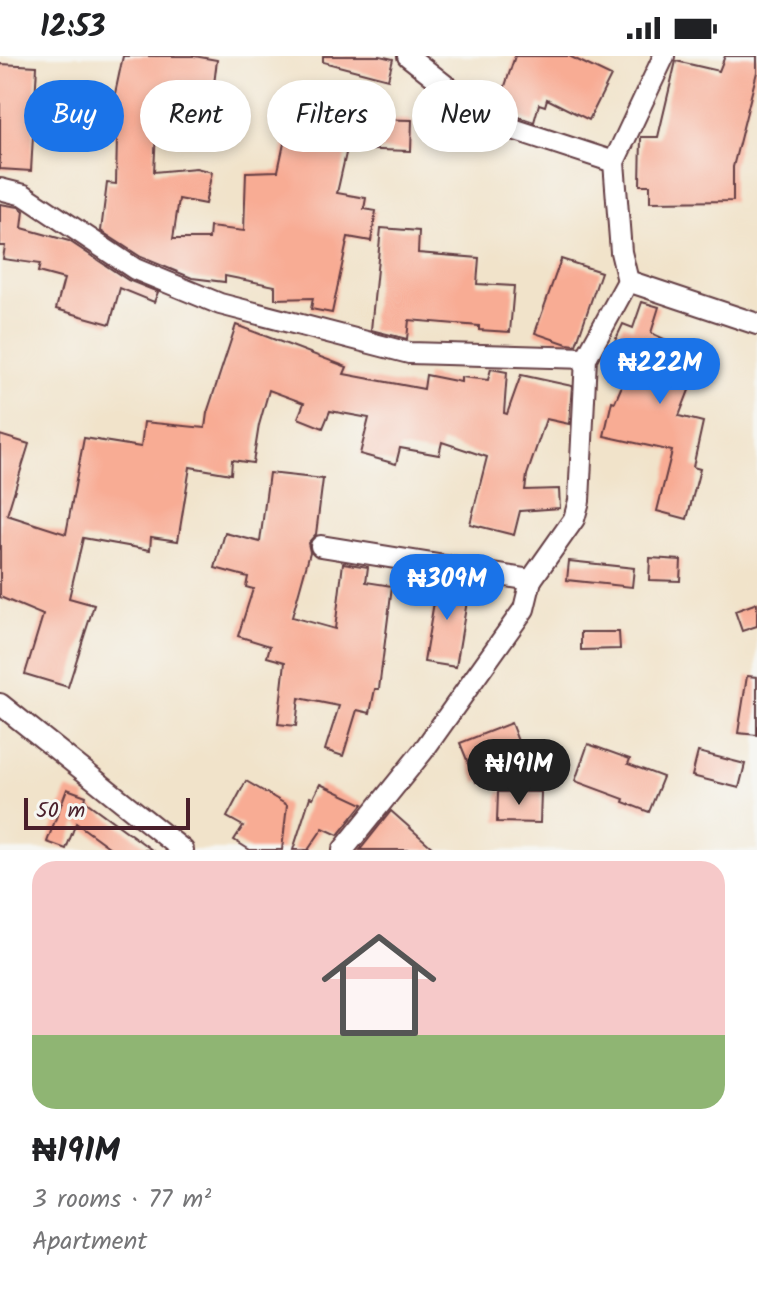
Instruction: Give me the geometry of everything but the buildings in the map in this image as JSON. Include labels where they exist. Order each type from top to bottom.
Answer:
[{"type":"street","points":[[408,56],[451,90],[473,116],[614,162]]},
{"type":"street","points":[[343,850],[423,751],[524,609],[531,580],[574,519],[579,501],[586,358],[628,281],[621,252],[614,162],[664,56]]},
{"type":"street","points":[[0,189],[24,195],[135,269],[220,304],[409,353],[586,358]]},
{"type":"street","points":[[628,281],[757,324]]},
{"type":"street","points":[[321,546],[531,580]]},
{"type":"street","points":[[0,704],[183,850]]}]
